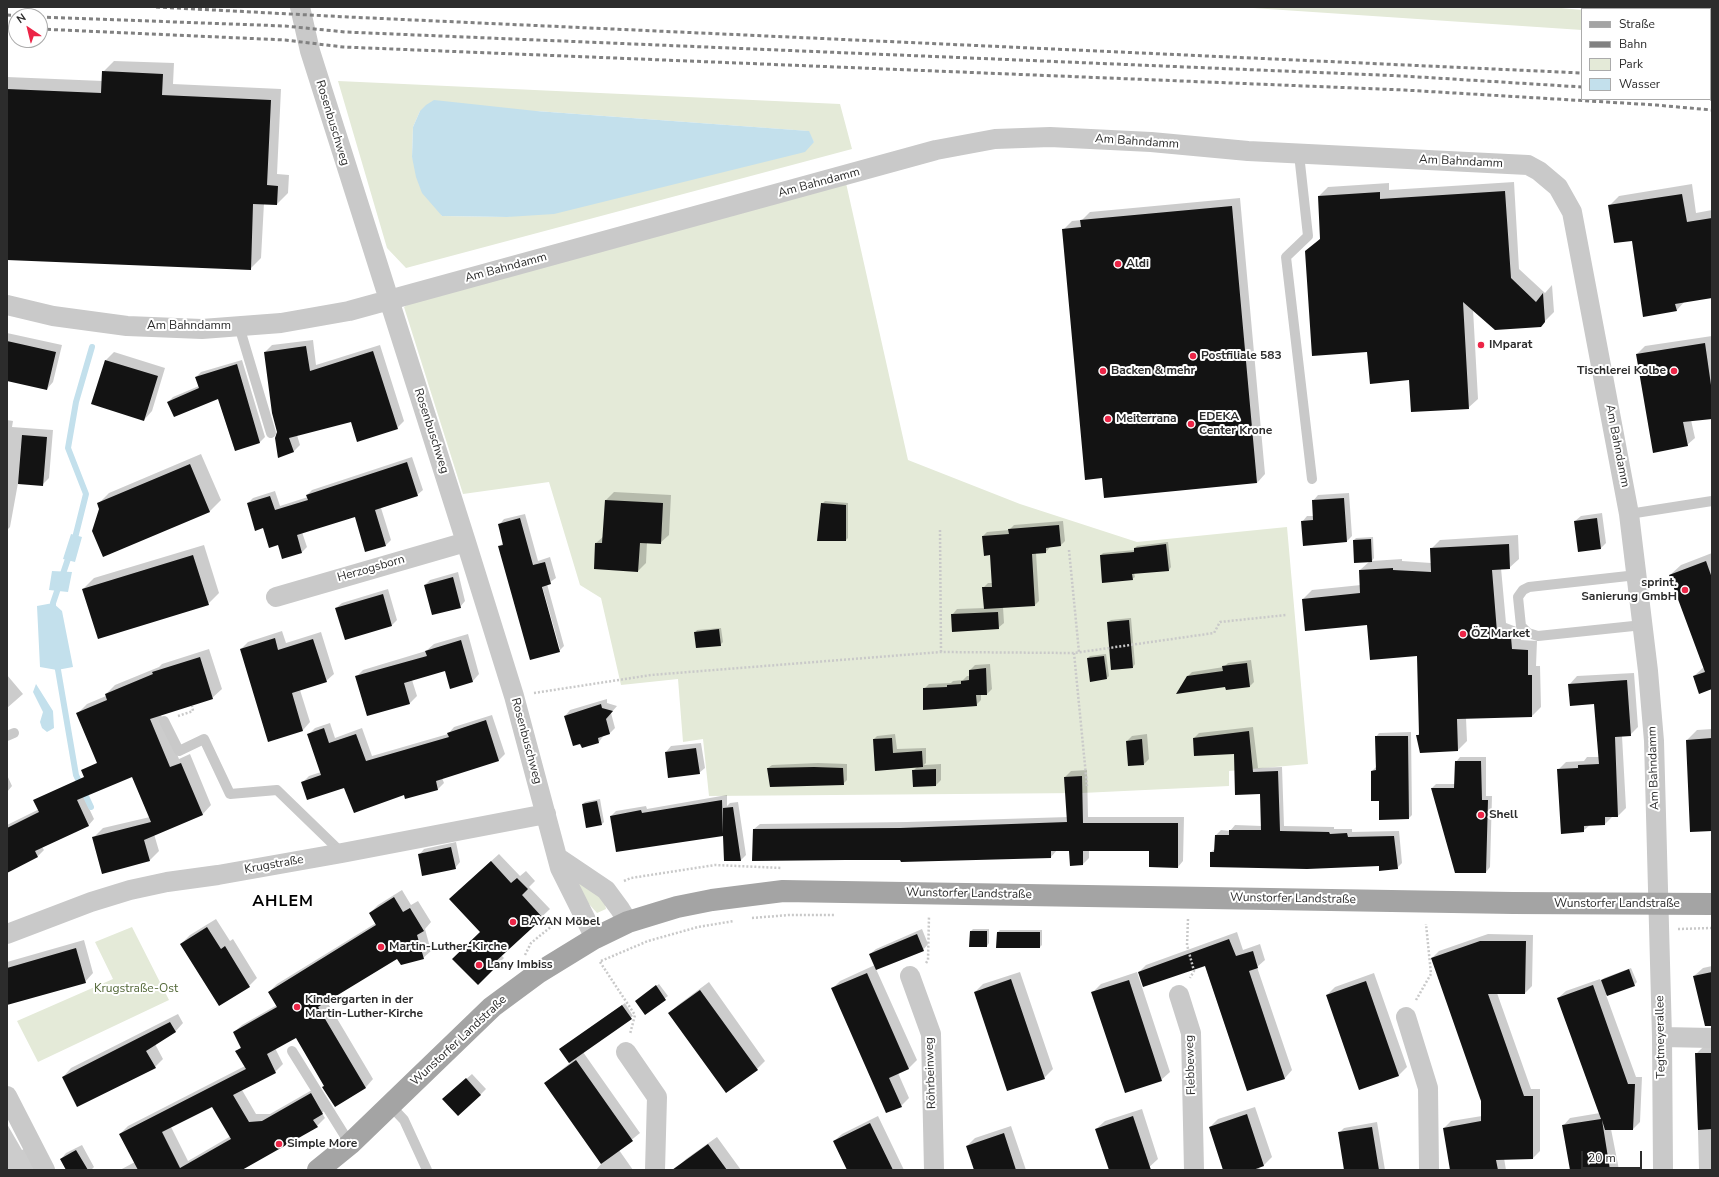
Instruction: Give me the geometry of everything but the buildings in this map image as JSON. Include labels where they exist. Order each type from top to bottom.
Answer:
[{"type":"main road","name":"Wunstorfer Landstraße","points":[[318,1170],[350,1144],[492,1007],[538,973],[595,938],[628,922],[677,907],[712,900],[783,892],[1712,904]]},
{"type":"street","name":"Rosenbuschweg","points":[[300,7],[310,51],[514,696],[560,868],[595,938]]},
{"type":"street","points":[[1666,7],[1676,8]]},
{"type":"street","name":"Am Bahndamm","points":[[7,305],[53,316],[127,326],[202,329],[281,323],[349,311],[936,150],[995,139],[1050,137],[1151,142],[1298,154],[1528,165],[1539,170],[1558,187],[1572,212],[1629,514],[1643,625],[1654,741],[1658,904]]},
{"type":"street","name":"Herzogsborn","points":[[276,598],[466,542]]},
{"type":"street","name":"Krugstraße","points":[[7,934],[91,902],[130,890],[167,882],[342,854],[546,814]]},
{"type":"street","points":[[558,857],[606,890],[620,908],[628,922]]},
{"type":"street","name":"Tegtmeyerallee","points":[[1658,904],[1662,1037],[1663,1170]]},
{"type":"street","name":"Röhrbeinweg","points":[[910,976],[931,1034],[934,1170]]},
{"type":"street","name":"Flebbeweg","points":[[1179,995],[1191,1033],[1194,1170]]},
{"type":"street","points":[[1406,1017],[1428,1088],[1429,1170]]},
{"type":"street","points":[[1662,1037],[1712,1038]]},
{"type":"street","points":[[626,1052],[657,1097],[655,1170]]},
{"type":"street","points":[[7,1096],[46,1170]]},
{"type":"lane","points":[[1298,154],[1308,236],[1286,257],[1312,479]]},
{"type":"lane","points":[[239,326],[271,434]]},
{"type":"lane","points":[[1629,514],[1712,501]]},
{"type":"lane","points":[[1637,575],[1529,587],[1523,590],[1518,597],[1522,626],[1528,633],[1538,636],[1643,625]]},
{"type":"lane","points":[[164,721],[179,751],[204,739],[230,794],[277,790],[342,854]]},
{"type":"lane","points":[[292,1051],[350,1144]]},
{"type":"lane","points":[[390,1105],[404,1120],[427,1170]]},
{"type":"path","points":[[940,530],[941,652]]},
{"type":"path","points":[[1069,550],[1079,652]]},
{"type":"path","points":[[514,696],[651,675],[941,652],[1074,653],[1214,633],[1220,622],[1286,615]]},
{"type":"path","points":[[1074,653],[1087,786]]},
{"type":"path","points":[[184,714],[193,711],[192,706]]},
{"type":"path","points":[[750,918],[790,915],[837,915]]},
{"type":"path","points":[[910,976],[928,960],[928,916],[936,916]]},
{"type":"path","points":[[1179,995],[1194,970],[1187,945],[1188,918],[1180,918]]},
{"type":"path","points":[[593,966],[648,940],[698,927],[735,920]]},
{"type":"path","points":[[1418,924],[1434,924]]},
{"type":"path","points":[[1406,1017],[1431,974],[1426,924]]},
{"type":"path","points":[[1659,929],[1712,928]]},
{"type":"path","points":[[600,962],[635,1014],[626,1052]]},
{"type":"green space","points":[[1238,7],[1551,7],[1581,10],[1581,30]]},
{"type":"green space","points":[[338,81],[840,104],[852,149],[406,268],[387,248]],"holes":[[[420,111],[536,111],[808,131],[814,142],[507,217],[442,216],[412,157],[413,127]]]},
{"type":"green space","points":[[846,183],[908,460],[1020,504],[1137,542],[1287,527],[1308,764],[1229,771],[1229,786],[1082,793],[709,796],[703,739],[683,742],[678,679],[621,685],[601,598],[580,585],[549,482],[463,494],[404,307],[418,298]]},
{"type":"green space","points":[[570,872],[604,900],[606,909],[597,913],[588,903]]},
{"type":"green space","name":"Krugstraße-Ost","points":[[132,927],[169,1000],[38,1062],[17,1021],[113,979],[95,942]]},
{"type":"water","points":[[434,100],[536,111],[809,131],[814,142],[805,152],[554,214],[507,217],[442,216],[422,193],[416,177],[412,157],[413,127],[420,111]]},
{"type":"water","points":[[71,534],[82,537],[75,562],[63,559]]},
{"type":"water","points":[[52,571],[72,572],[68,592],[49,590]]},
{"type":"water","points":[[53,603],[62,611],[73,667],[57,670],[40,667],[37,606]]},
{"type":"water","points":[[36,684],[53,711],[54,728],[47,732],[42,728],[40,722],[43,712],[33,692]]},
{"type":"waterway","points":[[74,542],[86,494],[68,448],[76,402],[92,347]]},
{"type":"waterway","points":[[53,611],[53,603],[70,553]]},
{"type":"waterway","points":[[57,664],[76,775],[91,807]]},
{"type":"railway","points":[[156,7],[1581,73]]},
{"type":"railway","points":[[48,17],[285,26],[345,32],[1403,76],[1581,87]]},
{"type":"railway","points":[[48,29],[285,40],[343,47],[1404,90],[1656,105],[1712,110]]},
{"type":"place","name":"Aldi","points":[[1118,264]]},
{"type":"place","name":"IMparat","points":[[1481,345]]},
{"type":"place","name":"Postfiliale 583","points":[[1193,356]]},
{"type":"place","name":"Backen & mehr","points":[[1103,371]]},
{"type":"place","name":"Tischlerei Kolbe","points":[[1674,371]]},
{"type":"place","name":"Meiterrana","points":[[1108,419]]},
{"type":"place","name":"EDEKA Center Krone","points":[[1191,424]]},
{"type":"place","name":"sprint. Sanierung GmbH","points":[[1685,590]]},
{"type":"place","name":"ÖZ Market","points":[[1463,634]]},
{"type":"place","name":"Shell","points":[[1481,815]]},
{"type":"place","name":"BAYAN Möbel","points":[[513,922]]},
{"type":"place","name":"Martin-Luther-Kirche","points":[[381,947]]},
{"type":"place","name":"Lany Imbiss","points":[[479,965]]},
{"type":"place","name":"Kindergarten in der Martin-Luther-Kirche","points":[[297,1007]]},
{"type":"place","name":"Simple More","points":[[279,1144]]},
{"type":"district","name":"AHLEM","points":[[283,902]]}]
